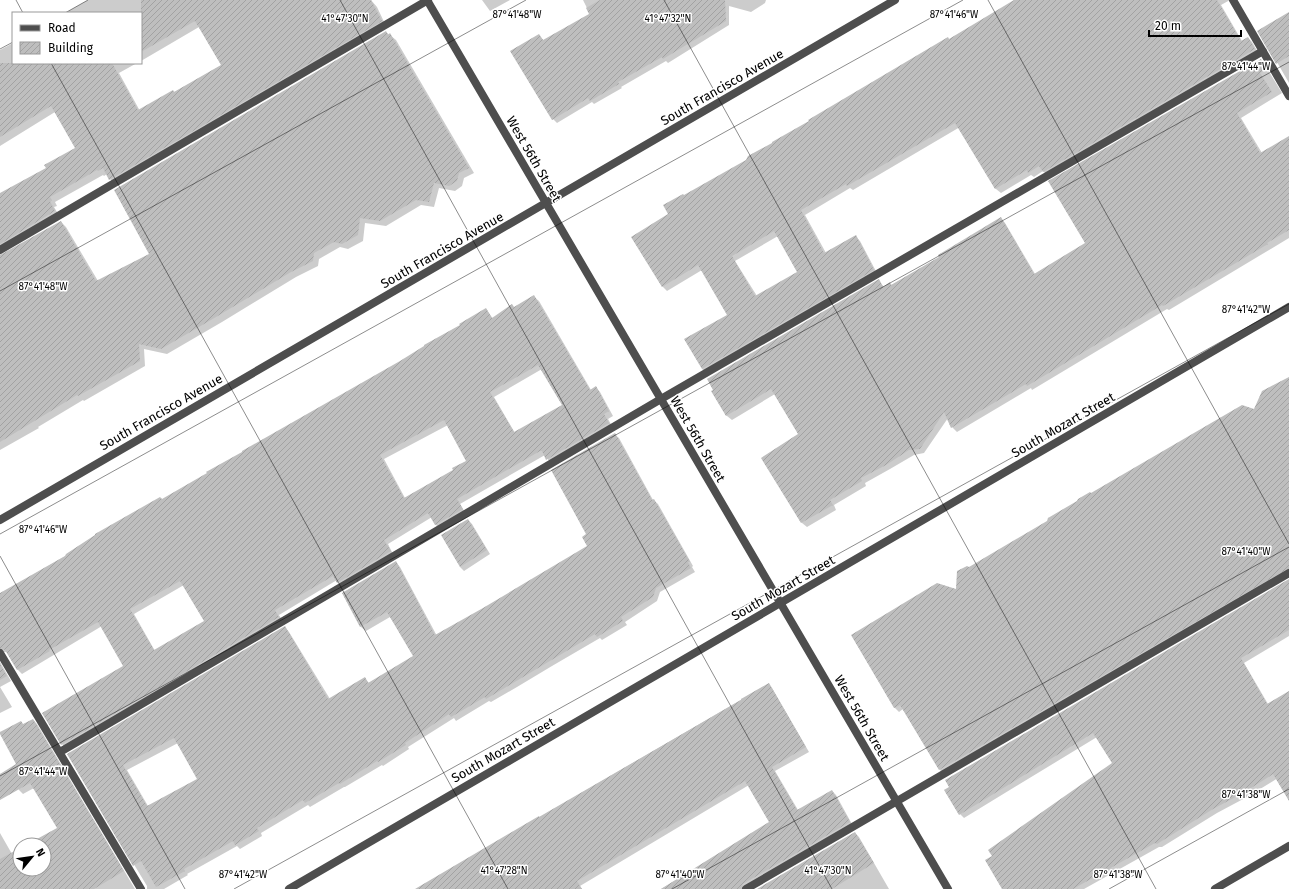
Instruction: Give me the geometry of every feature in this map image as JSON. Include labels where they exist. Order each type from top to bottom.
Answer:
[{"type":"street","name":"West 56th Street","points":[[428,0],[948,889]]},
{"type":"street","points":[[0,250],[428,0]]},
{"type":"street","name":"South Francisco Avenue","points":[[0,520],[895,0]]},
{"type":"street","points":[[1233,0],[1289,96]]},
{"type":"street","points":[[60,752],[661,399],[1263,51]]},
{"type":"street","name":"South Mozart Street","points":[[288,889],[1289,307]]},
{"type":"street","points":[[746,889],[1289,573]]},
{"type":"street","points":[[0,653],[141,889]]},
{"type":"street","points":[[1215,889],[1289,846]]},
{"type":"building","points":[[141,0],[371,0],[382,21],[109,180],[103,168],[50,197],[52,200],[50,201],[55,211],[0,244],[0,193],[46,168],[44,165],[75,148],[51,106],[0,137],[0,63],[113,64],[138,110],[173,90],[174,92],[221,65],[195,21],[142,51]]},
{"type":"building","points":[[600,0],[725,0],[726,21],[663,59],[662,57],[618,82],[619,84],[590,101],[588,98],[552,120],[510,51],[539,34],[543,40],[589,14],[586,8]]},
{"type":"building","points":[[1014,0],[1217,0],[1241,41],[1248,37],[1255,49],[1043,172],[1039,166],[1028,173],[1027,170],[995,189],[955,123],[847,186],[846,184],[801,210],[824,253],[856,235],[874,270],[702,369],[684,339],[727,315],[698,265],[662,287],[631,237],[668,214],[663,205],[683,194],[684,195],[746,160],[748,156],[809,121],[808,120],[948,37],[949,39]],"holes":[[[774,231],[797,272],[755,296],[732,256]]]},
{"type":"building","points":[[1289,12],[1289,56],[1276,64],[1257,31]]},
{"type":"building","points":[[386,31],[388,35],[390,33],[469,168],[459,173],[457,181],[449,186],[434,183],[429,202],[416,200],[380,221],[360,218],[358,235],[342,244],[334,242],[314,253],[313,261],[291,272],[161,349],[139,344],[140,361],[78,396],[77,395],[0,442],[0,255],[61,221],[96,281],[149,254],[114,190]]},
{"type":"building","points":[[1261,59],[1267,69],[1260,73],[1272,92],[1237,113],[1260,153],[1289,136],[1289,230],[1267,243],[1268,244],[1163,306],[1162,305],[1027,386],[1026,384],[951,428],[944,412],[920,449],[909,450],[886,465],[861,478],[862,481],[830,500],[833,505],[801,523],[761,458],[798,434],[771,389],[726,416],[711,391],[713,390],[707,379],[879,279],[883,287],[890,282],[891,285],[939,257],[938,255],[1001,217],[1034,274],[1085,243],[1048,181]]},
{"type":"building","points":[[534,295],[590,390],[596,386],[609,411],[604,414],[609,423],[546,460],[542,451],[540,451],[457,499],[463,509],[435,525],[428,513],[384,540],[391,551],[337,583],[333,576],[275,610],[279,617],[61,745],[42,713],[123,666],[98,622],[17,670],[5,650],[0,648],[0,593],[65,556],[95,534],[160,497],[162,499],[207,473],[206,472],[242,451],[400,361],[486,308],[492,318],[512,304],[514,307]],"holes":[[[538,365],[562,405],[514,432],[490,392]],[[444,420],[466,461],[404,498],[380,455]],[[180,581],[204,621],[154,650],[130,609]]]},
{"type":"building","points":[[1289,377],[1289,568],[939,770],[900,705],[894,708],[851,635],[937,583],[956,589],[957,571],[967,566],[969,567],[1047,521],[1048,518],[1078,499],[1090,492],[1091,493],[1242,405],[1254,409],[1262,391]]},
{"type":"building","points":[[615,433],[652,500],[654,499],[690,562],[688,562],[691,568],[656,588],[653,597],[621,617],[623,621],[597,637],[595,634],[486,699],[485,697],[451,717],[449,714],[405,743],[406,745],[305,803],[303,800],[257,828],[259,831],[235,845],[233,841],[156,887],[141,861],[133,866],[67,754],[285,626],[328,699],[365,677],[368,683],[413,656],[387,612],[360,627],[342,593],[396,561],[435,635],[483,608],[587,546],[582,537],[586,534],[551,470]],"holes":[[[174,738],[197,779],[147,806],[123,765]]]},
{"type":"building","points":[[468,519],[487,550],[460,567],[441,535]]},
{"type":"building","points":[[1289,579],[1289,630],[1241,658],[1267,704],[1289,691],[1289,801],[1273,774],[1157,844],[1155,843],[1073,889],[1002,889],[985,860],[992,856],[988,850],[1112,763],[1093,733],[959,815],[944,790],[949,787],[945,780]]},
{"type":"building","points":[[0,664],[7,676],[0,680]]},
{"type":"building","points":[[769,683],[806,747],[772,767],[797,810],[832,790],[850,822],[743,884],[741,889],[661,889],[769,822],[745,781],[577,881],[582,889],[415,889],[539,816]]},
{"type":"building","points":[[33,719],[124,871],[94,889],[0,889],[0,859],[12,852],[12,877],[52,877],[52,837],[41,837],[57,828],[30,783],[0,800],[0,774],[16,764],[0,732],[21,721],[23,724]]},
{"type":"building","points":[[855,832],[874,863],[832,889],[757,889]]}]
